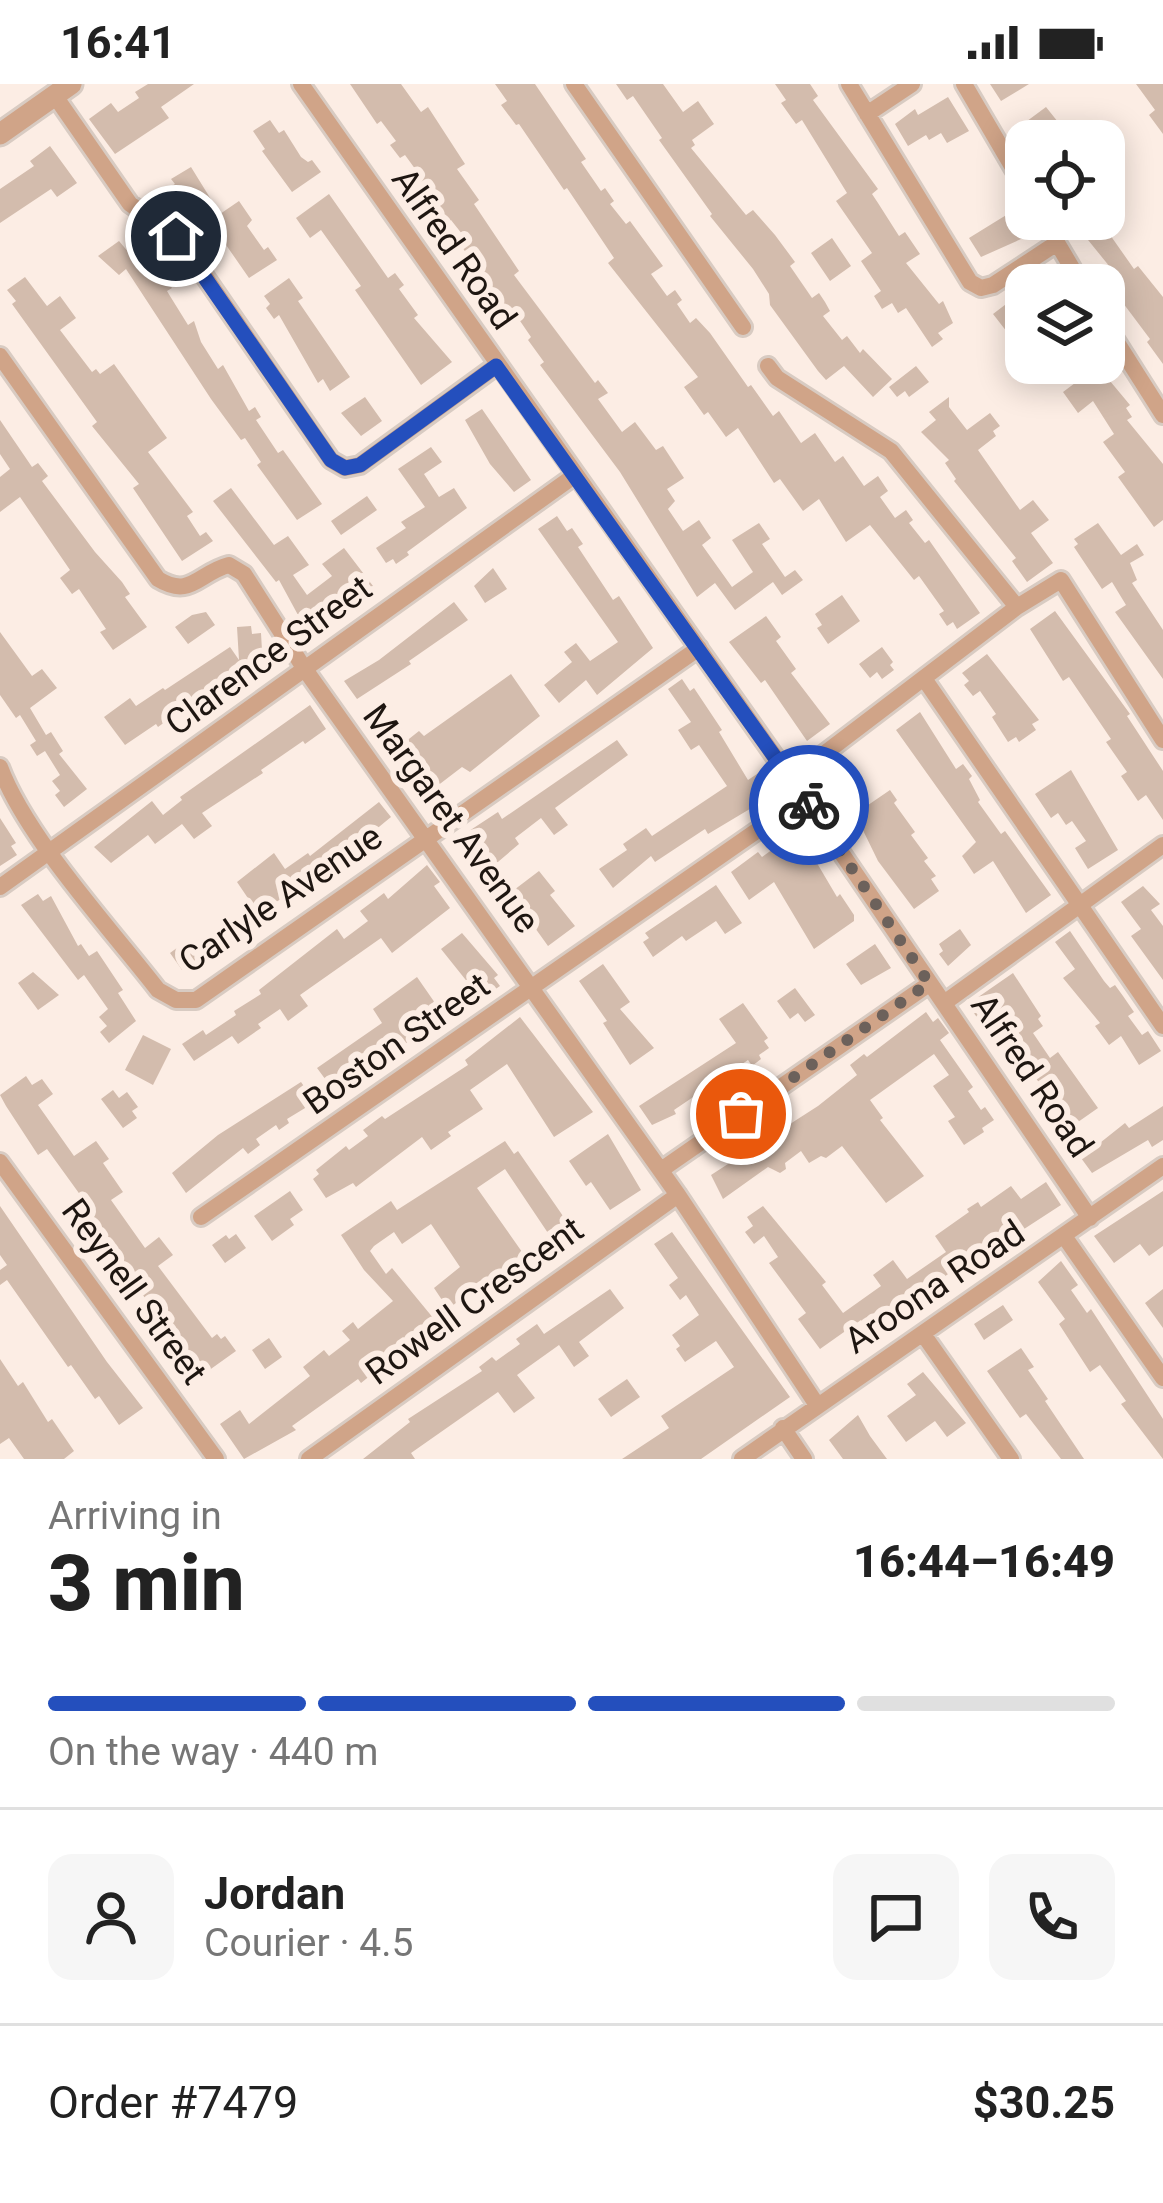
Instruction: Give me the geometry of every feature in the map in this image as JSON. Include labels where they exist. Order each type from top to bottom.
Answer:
[{"type":"street","name":"Alfred Road","points":[[301,84],[804,798],[1090,1218]]},
{"type":"street","points":[[574,84],[743,327]]},
{"type":"street","points":[[849,84],[970,281],[981,288],[993,285],[1057,243]]},
{"type":"street","points":[[867,114],[912,84]]},
{"type":"street","points":[[964,84],[1005,154]]},
{"type":"street","points":[[0,134],[63,90],[130,203],[176,236],[331,460],[345,468],[360,465],[496,366]]},
{"type":"street","points":[[1055,240],[1070,264]]},
{"type":"street","points":[[1125,355],[1163,415]]},
{"type":"street","name":"Margaret Avenue","points":[[0,356],[158,579],[173,588],[189,586],[216,568],[230,565],[244,574],[304,668],[661,1170],[817,1405]]},
{"type":"street","points":[[768,366],[777,378],[891,451],[1017,608]]},
{"type":"street","name":"Clarence Street","points":[[0,886],[574,476]]},
{"type":"street","points":[[790,779],[1061,580],[1163,740]]},
{"type":"street","name":"Carlyle Avenue","points":[[0,767],[8,790],[50,850],[158,990],[176,1000],[196,1000],[698,648]]},
{"type":"street","points":[[925,680],[1163,1027]]},
{"type":"street","name":"Boston Street","points":[[201,1217],[804,798]]},
{"type":"street","points":[[944,1003],[1163,845]]},
{"type":"street","points":[[661,1170],[929,983]]},
{"type":"street","name":"Reynell Street","points":[[0,1162],[216,1459]]},
{"type":"street","name":"Aroona Road","points":[[742,1459],[1163,1166]]},
{"type":"street","name":"Rowell Crescent","points":[[309,1459],[678,1195]]},
{"type":"street","points":[[1064,1236],[1163,1378]]},
{"type":"street","points":[[923,1334],[1011,1459]]},
{"type":"street","points":[[783,1428],[804,1459]]},
{"type":"building","points":[[148,84],[194,84],[161,107],[169,118],[115,154],[89,119],[111,103],[118,112],[139,98],[135,92]]},
{"type":"building","points":[[350,84],[401,84],[421,112],[428,107],[465,164],[457,169],[479,200],[474,204],[519,271],[514,275],[595,383],[598,380],[608,393],[598,399],[622,432],[635,422],[656,450],[663,446],[684,478],[667,489],[675,501],[668,509],[683,531],[699,520],[711,538],[702,545],[732,587],[753,572],[732,540],[759,523],[770,539],[762,544],[785,577],[795,570],[803,580],[782,595],[773,582],[735,610],[715,583],[697,597],[620,472],[540,365],[544,362],[528,340],[531,337],[518,318],[513,322],[460,244],[466,239],[440,213],[443,211],[417,180],[421,177],[405,155],[400,158],[390,145],[396,141],[381,121],[377,124]]},
{"type":"building","points":[[495,84],[535,84],[586,159],[581,162],[614,201],[610,204],[626,224],[630,221],[663,266],[651,274],[667,296],[675,290],[682,300],[677,304],[690,323],[696,318],[710,333],[748,387],[773,416],[779,411],[801,443],[815,433],[835,462],[843,456],[864,486],[878,476],[888,491],[880,497],[895,518],[906,510],[913,520],[909,523],[925,543],[929,540],[980,613],[957,629],[953,622],[947,626],[939,614],[944,611],[919,576],[914,580],[870,525],[846,542],[819,499],[803,511],[780,479],[774,483],[738,428],[726,437],[708,412],[704,415],[684,387],[698,377],[608,263],[614,258],[567,188],[501,105],[507,101]]},
{"type":"building","points":[[616,84],[663,84],[683,112],[698,101],[714,124],[692,140],[691,148],[746,215],[753,210],[775,235],[812,298],[819,293],[825,302],[830,311],[823,316],[842,340],[847,336],[892,379],[873,397],[844,366],[826,380],[818,371],[633,96],[627,100]]},
{"type":"building","points":[[775,84],[810,84],[818,96],[813,100],[878,189],[872,194],[899,236],[905,232],[920,254],[906,263],[939,304],[943,301],[953,323],[938,333],[943,339],[932,347],[906,308],[898,313],[892,303],[882,309],[874,296],[881,291],[861,261],[872,253],[836,201],[847,193],[802,120],[796,124],[781,103],[786,100]]},
{"type":"building","points":[[990,84],[1029,84],[1001,101]]},
{"type":"building","points":[[1136,84],[1163,84],[1163,134],[1149,115],[1155,110]]},
{"type":"building","points":[[948,97],[969,131],[947,143],[941,133],[929,140],[926,135],[908,146],[895,124],[915,109],[918,115]]},
{"type":"building","points":[[1046,107],[1056,120],[1028,120]]},
{"type":"building","points":[[270,120],[279,133],[284,130],[301,157],[312,160],[321,172],[292,192],[253,131]]},
{"type":"building","points":[[50,146],[77,183],[57,197],[51,189],[0,223],[0,189],[34,166],[30,161]]},
{"type":"building","points":[[191,167],[220,214],[239,201],[252,220],[247,226],[277,260],[249,278],[186,197],[179,201],[170,187],[175,184],[171,179]]},
{"type":"building","points":[[329,194],[388,278],[395,273],[404,285],[399,289],[418,315],[414,318],[452,362],[421,385],[355,290],[361,286],[321,230],[310,238],[296,218]]},
{"type":"building","points":[[1005,216],[1005,240],[1019,240],[981,257],[969,238]]},
{"type":"building","points":[[832,238],[851,266],[830,281],[811,253]]},
{"type":"building","points":[[1088,240],[1114,240],[1163,297],[1163,364],[1125,306],[1125,264],[1108,264]]},
{"type":"building","points":[[119,241],[145,272],[151,269],[159,281],[164,277],[172,288],[167,291],[188,325],[194,321],[218,369],[223,365],[249,411],[255,407],[261,417],[256,420],[278,453],[283,450],[322,504],[297,520],[126,269],[119,275],[98,256]]},
{"type":"building","points":[[25,277],[47,306],[60,296],[76,318],[60,330],[92,372],[96,369],[100,374],[114,364],[167,438],[148,452],[193,512],[187,516],[200,536],[206,532],[213,541],[182,561],[133,488],[139,484],[92,426],[97,422],[12,304],[16,301],[7,290]]},
{"type":"building","points":[[289,278],[303,298],[298,301],[350,377],[330,391],[323,379],[318,383],[279,315],[274,319],[266,308],[270,304],[264,296]]},
{"type":"building","points":[[1005,305],[1005,329],[993,314]]},
{"type":"building","points":[[916,366],[929,382],[909,397],[905,391],[897,397],[889,387]]},
{"type":"building","points":[[1074,384],[1112,384],[1130,405],[1126,408],[1132,417],[1127,420],[1163,464],[1163,520],[1154,527],[1118,477],[1125,472],[1103,442],[1114,434],[1093,401],[1078,413],[1063,392]]},
{"type":"building","points":[[365,397],[382,421],[361,436],[341,413]]},
{"type":"building","points":[[949,397],[949,407],[967,430],[990,413],[1000,426],[993,431],[996,436],[978,450],[1020,510],[1033,500],[1049,520],[1031,533],[1053,563],[1027,582],[1012,561],[1016,558],[954,481],[945,463],[949,460],[921,432],[936,420],[929,412]]},
{"type":"building","points":[[482,409],[531,480],[514,492],[490,464],[465,420]]},
{"type":"building","points":[[0,420],[32,467],[38,463],[48,476],[42,481],[122,582],[130,594],[125,597],[147,627],[113,650],[100,632],[106,629],[79,589],[72,594],[60,578],[70,570],[20,497],[0,512],[0,477],[10,469],[0,454]]},
{"type":"building","points":[[431,447],[442,462],[424,474],[439,497],[454,488],[467,508],[396,564],[393,559],[386,563],[376,548],[406,528],[401,522],[425,507],[398,469]]},
{"type":"building","points":[[231,488],[274,545],[288,536],[309,565],[293,575],[307,595],[332,576],[322,564],[344,548],[373,586],[357,598],[350,589],[304,626],[279,580],[213,501]]},
{"type":"building","points":[[367,496],[377,510],[341,535],[331,521]]},
{"type":"building","points":[[557,516],[567,531],[572,528],[583,544],[578,547],[613,600],[619,596],[653,648],[597,695],[586,680],[559,703],[544,685],[572,662],[564,652],[576,643],[590,661],[618,642],[538,529]]},
{"type":"building","points":[[1098,523],[1121,555],[1137,544],[1144,555],[1130,563],[1137,580],[1132,583],[1163,630],[1163,679],[1115,612],[1126,605],[1112,582],[1102,589],[1074,547],[1078,544],[1074,539]]},
{"type":"building","points":[[493,568],[507,589],[485,603],[474,586]]},
{"type":"building","points":[[842,595],[860,621],[828,644],[817,628],[822,625],[815,614]]},
{"type":"building","points":[[454,602],[468,620],[357,699],[344,681]]},
{"type":"building","points":[[1055,611],[1130,714],[1163,771],[1163,820],[1146,795],[1138,801],[1121,776],[1127,772],[1106,742],[1111,739],[1069,677],[1063,681],[1030,629]]},
{"type":"building","points":[[206,612],[215,625],[188,644],[175,627]]},
{"type":"building","points":[[766,616],[781,637],[776,641],[796,669],[791,673],[830,724],[807,741],[765,680],[761,683],[729,642]]},
{"type":"building","points":[[251,626],[252,634],[261,633],[263,668],[240,667],[158,727],[125,745],[104,717],[130,698],[136,706],[165,690],[230,647],[239,660],[237,627]]},
{"type":"building","points":[[0,632],[32,676],[42,669],[57,688],[30,708],[87,789],[64,807],[52,781],[60,775],[45,751],[37,756],[30,745],[36,741],[0,695]]},
{"type":"building","points":[[882,647],[894,670],[882,679],[877,672],[870,678],[859,664]]},
{"type":"building","points":[[987,654],[1039,720],[1032,724],[1036,730],[1019,742],[1016,737],[1008,742],[980,691],[973,696],[964,685],[969,681],[962,673]]},
{"type":"building","points":[[511,674],[540,716],[470,772],[462,767],[428,793],[395,750],[419,731],[424,736]]},
{"type":"building","points":[[682,679],[690,691],[694,688],[722,730],[748,780],[760,772],[775,794],[708,834],[705,829],[655,862],[651,856],[613,888],[599,869],[627,850],[623,844],[646,828],[652,836],[727,786],[699,745],[691,750],[678,730],[691,722],[668,689]]},
{"type":"building","points":[[310,705],[326,729],[202,813],[212,826],[194,839],[182,824],[155,844],[148,835],[111,863],[94,847],[152,801],[163,815],[180,797]]},
{"type":"building","points":[[920,712],[956,769],[963,764],[972,776],[978,802],[1051,895],[1026,913],[993,861],[974,874],[962,856],[976,842],[896,730]]},
{"type":"building","points":[[617,740],[628,755],[555,808],[568,825],[554,835],[541,818],[515,838],[519,844],[492,867],[469,831],[498,812],[502,819]]},
{"type":"building","points":[[846,763],[860,784],[835,800],[821,779]]},
{"type":"building","points":[[1071,770],[1118,850],[1088,869],[1075,848],[1086,841],[1072,821],[1066,825],[1058,813],[1051,818],[1035,794]]},
{"type":"building","points":[[890,790],[936,876],[931,879],[939,891],[914,909],[878,861],[855,814]]},
{"type":"building","points":[[379,802],[391,817],[323,873],[327,878],[304,895],[299,888],[258,913],[237,882],[274,853],[285,869],[310,856]]},
{"type":"building","points":[[0,818],[16,843],[11,846],[17,855],[0,866]]},
{"type":"building","points":[[798,831],[837,897],[840,894],[854,915],[854,921],[814,949],[774,882],[749,900],[731,872]]},
{"type":"building","points":[[427,865],[440,882],[434,886],[450,908],[392,953],[381,938],[300,995],[308,1006],[288,1021],[280,1009],[238,1044],[232,1036],[194,1061],[182,1044],[236,1015],[234,1011],[337,929],[344,939],[368,921],[360,911],[384,893],[388,899]]},
{"type":"building","points":[[539,871],[555,891],[550,895],[575,926],[548,946],[510,893]]},
{"type":"building","points":[[716,885],[742,923],[725,934],[716,921],[686,941],[682,936],[653,957],[643,942],[649,938],[645,933]]},
{"type":"building","points":[[1143,886],[1160,904],[1151,910],[1163,926],[1163,980],[1131,936],[1141,929],[1121,902]]},
{"type":"building","points":[[38,894],[43,901],[51,896],[78,946],[89,956],[97,951],[123,990],[118,993],[136,1021],[109,1043],[100,1032],[107,1026],[99,1017],[108,1009],[84,975],[78,980],[21,905]]},
{"type":"building","points":[[960,929],[971,945],[948,966],[939,954],[943,951],[939,944]]},
{"type":"building","points":[[1070,931],[1104,981],[1110,988],[1115,985],[1123,996],[1134,1012],[1128,1016],[1142,1035],[1148,1031],[1161,1051],[1139,1065],[1121,1036],[1109,1045],[1095,1026],[1100,1023],[1063,978],[1075,969],[1055,942]]},
{"type":"building","points":[[462,933],[498,975],[494,978],[500,986],[481,999],[441,949]]},
{"type":"building","points":[[189,939],[201,956],[182,970],[170,953]]},
{"type":"building","points":[[875,944],[891,968],[861,985],[846,964]]},
{"type":"building","points":[[603,964],[630,1002],[620,1009],[654,1048],[630,1065],[579,981]]},
{"type":"building","points":[[33,972],[59,995],[38,1010],[18,983]]},
{"type":"building","points":[[1013,973],[1041,1016],[1043,1026],[1033,1033],[1050,1058],[1058,1052],[1098,1108],[1068,1129],[1059,1116],[1065,1112],[1063,1103],[1047,1081],[1041,1085],[1028,1068],[1020,1073],[983,1017],[979,1020],[970,1008],[974,1000]]},
{"type":"building","points":[[417,977],[442,1013],[430,1021],[433,1025],[399,1048],[396,1044],[360,1070],[363,1074],[334,1091],[317,1068],[382,1023],[373,1009]]},
{"type":"building","points":[[795,988],[815,1015],[805,1022],[798,1013],[790,1019],[777,1001]]},
{"type":"building","points":[[743,1003],[768,1038],[764,1041],[769,1048],[759,1055],[761,1059],[752,1066],[748,1060],[674,1110],[676,1114],[652,1125],[639,1106],[736,1043],[719,1019]]},
{"type":"building","points":[[926,1012],[933,1022],[938,1018],[949,1033],[940,1040],[973,1087],[968,1091],[994,1120],[982,1128],[984,1132],[964,1145],[948,1121],[955,1117],[933,1086],[949,1075],[934,1054],[870,1100],[924,1176],[886,1203],[842,1146],[809,1163],[801,1151],[780,1173],[768,1167],[723,1199],[711,1175],[818,1106],[857,1075],[850,1065]]},
{"type":"building","points":[[520,1017],[593,1112],[554,1137],[507,1064],[470,1090],[483,1109],[448,1132],[451,1136],[431,1150],[422,1137],[356,1187],[353,1183],[326,1198],[313,1179],[319,1174],[316,1170],[346,1146],[349,1150],[368,1136],[363,1130],[382,1116],[385,1119],[468,1065],[465,1060]]},
{"type":"building","points":[[143,1035],[171,1049],[153,1085],[125,1070]]},
{"type":"building","points":[[26,1076],[32,1085],[42,1079],[53,1094],[38,1105],[74,1156],[96,1141],[109,1159],[103,1163],[123,1192],[111,1200],[145,1248],[159,1237],[173,1255],[158,1266],[212,1338],[225,1336],[236,1351],[201,1376],[168,1335],[171,1333],[128,1275],[131,1273],[88,1221],[75,1200],[81,1196],[47,1149],[38,1155],[6,1106],[0,1095]]},
{"type":"building","points":[[301,1082],[315,1102],[287,1119],[289,1123],[279,1130],[276,1125],[256,1139],[260,1145],[248,1154],[243,1148],[186,1193],[172,1173],[218,1135]]},
{"type":"building","points":[[113,1090],[119,1098],[127,1092],[138,1107],[132,1111],[137,1118],[123,1128],[101,1099]]},
{"type":"building","points":[[1163,1106],[1163,1140],[1152,1147],[1148,1140],[1092,1173],[1081,1158],[1125,1123],[1129,1128]]},
{"type":"building","points":[[608,1134],[641,1190],[610,1210],[569,1161]]},
{"type":"building","points":[[505,1141],[514,1154],[518,1151],[572,1229],[554,1242],[505,1169],[477,1188],[527,1259],[448,1309],[434,1288],[460,1267],[431,1224],[402,1244],[394,1232],[374,1246],[370,1251],[386,1274],[392,1268],[434,1319],[431,1324],[393,1349],[397,1354],[361,1383],[358,1379],[292,1426],[296,1430],[244,1459],[220,1424],[240,1410],[249,1424],[310,1376],[303,1367],[324,1350],[329,1356],[350,1340],[342,1331],[353,1322],[358,1329],[393,1301],[341,1235],[391,1201],[397,1210]]},
{"type":"building","points":[[1046,1182],[1061,1205],[877,1323],[874,1319],[865,1325],[861,1320],[820,1349],[798,1319],[806,1313],[769,1263],[778,1257],[764,1236],[754,1244],[745,1232],[753,1226],[747,1217],[763,1206],[826,1282],[822,1285],[843,1313],[881,1286],[873,1275],[893,1260],[907,1279],[946,1252],[935,1236],[967,1209],[978,1202],[981,1207],[1011,1186],[1021,1199]]},
{"type":"building","points":[[290,1191],[303,1210],[290,1219],[294,1225],[272,1241],[254,1216]]},
{"type":"building","points":[[1163,1191],[1163,1246],[1149,1256],[1140,1244],[1114,1263],[1094,1236]]},
{"type":"building","points":[[0,1206],[143,1408],[119,1425],[99,1396],[95,1399],[68,1367],[7,1280],[0,1285],[0,1270],[7,1265],[0,1255]]},
{"type":"building","points":[[672,1232],[790,1397],[701,1459],[622,1459],[669,1428],[661,1416],[734,1367],[716,1341],[685,1362],[676,1349],[680,1346],[672,1335],[699,1315],[686,1295],[680,1300],[669,1285],[678,1278],[654,1244]]},
{"type":"building","points":[[236,1234],[246,1248],[225,1263],[212,1245]]},
{"type":"building","points":[[1061,1261],[1078,1285],[1071,1290],[1087,1313],[1091,1309],[1163,1419],[1163,1459],[1121,1404],[1126,1401],[1100,1365],[1090,1372],[1059,1324],[1065,1319],[1038,1282]]},
{"type":"building","points":[[610,1289],[624,1308],[579,1342],[589,1356],[574,1367],[559,1345],[517,1375],[535,1398],[514,1413],[498,1392],[411,1453],[415,1459],[363,1459],[408,1419],[482,1371],[479,1367],[492,1357],[496,1361],[520,1344],[516,1339],[537,1324],[544,1334]]},
{"type":"building","points":[[1163,1289],[1163,1328],[1145,1303]]},
{"type":"building","points":[[1003,1305],[1013,1320],[984,1340],[974,1324]]},
{"type":"building","points":[[269,1338],[282,1357],[265,1369],[252,1350]]},
{"type":"building","points":[[1021,1348],[1034,1367],[1028,1370],[1045,1401],[1084,1459],[1061,1459],[1026,1414],[1020,1418],[987,1371]]},
{"type":"building","points":[[0,1359],[74,1451],[64,1459],[24,1459],[9,1438],[0,1444]]},
{"type":"building","points":[[923,1372],[966,1423],[947,1437],[935,1421],[906,1442],[887,1416],[916,1395],[907,1384]]},
{"type":"building","points":[[627,1379],[640,1397],[611,1417],[598,1399]]},
{"type":"building","points":[[858,1415],[887,1459],[843,1459],[829,1440]]},
{"type":"way so far","points":[[741,1114],[929,983],[809,805]]},
{"type":"route","points":[[176,236],[331,460],[345,468],[360,465],[496,366],[809,805]]}]
